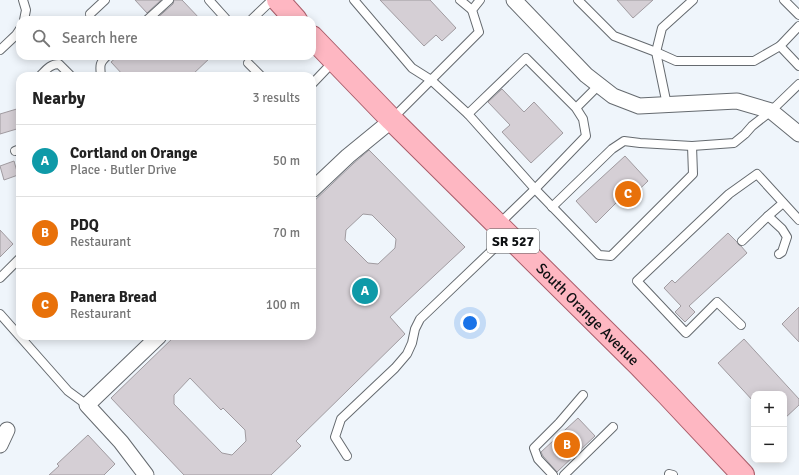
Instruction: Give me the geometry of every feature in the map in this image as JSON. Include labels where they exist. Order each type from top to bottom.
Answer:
[{"type":"main road","points":[[279,1],[292,16]]},
{"type":"main road","name":"South Orange Avenue","points":[[316,41],[392,120],[645,371],[743,475]]},
{"type":"street","points":[[514,0],[586,75],[613,96],[639,106],[737,102],[771,112],[799,134]]},
{"type":"street","points":[[316,186],[348,156],[392,120]]},
{"type":"street","points":[[146,475],[121,442],[87,405],[155,340]]},
{"type":"street","points":[[0,445],[7,430]]},
{"type":"lane","points":[[23,0],[26,10],[25,16]]},
{"type":"lane","points":[[90,14],[105,0]]},
{"type":"lane","points":[[151,16],[169,0]]},
{"type":"lane","points":[[209,0],[223,16]]},
{"type":"lane","points":[[354,0],[412,68],[431,80],[468,114],[535,189],[598,255],[610,256],[693,174],[692,146]]},
{"type":"lane","points":[[392,120],[479,32],[472,10],[460,0]]},
{"type":"lane","points":[[472,10],[480,0]]},
{"type":"lane","points":[[578,0],[614,36],[656,52],[676,62],[754,61],[780,46],[799,26]]},
{"type":"lane","points":[[667,104],[656,52],[662,28],[693,0]]},
{"type":"lane","points":[[784,0],[799,15]]},
{"type":"lane","points":[[257,16],[279,1]]},
{"type":"lane","points":[[0,50],[16,35]]},
{"type":"lane","points":[[780,46],[799,66]]},
{"type":"lane","points":[[347,456],[335,437],[341,419],[395,368],[407,354],[420,319],[503,230],[535,189],[586,136],[583,119],[576,108],[526,58],[468,114]]},
{"type":"lane","points":[[101,72],[100,64],[103,60]]},
{"type":"lane","points":[[316,80],[334,61]]},
{"type":"lane","points":[[248,63],[257,72]]},
{"type":"lane","points":[[44,72],[49,67],[59,64],[67,72]]},
{"type":"lane","points":[[552,207],[612,149],[624,141],[692,146],[734,143],[752,126],[771,112],[799,84]]},
{"type":"lane","points":[[576,108],[599,85]]},
{"type":"lane","points":[[741,325],[717,302],[686,333],[637,281],[729,194],[757,174],[799,220]]},
{"type":"lane","points":[[742,241],[783,203]]},
{"type":"lane","points":[[768,216],[782,229],[787,237],[782,252],[779,254]]},
{"type":"lane","points":[[0,278],[16,262]]},
{"type":"lane","points":[[0,314],[16,332]]},
{"type":"lane","points":[[23,340],[68,391],[87,405]]},
{"type":"lane","points":[[553,475],[538,459],[534,448],[559,423],[583,395]]},
{"type":"lane","points":[[564,475],[613,427]]},
{"type":"building","points":[[135,0],[161,0],[147,13]]},
{"type":"building","points":[[174,0],[182,0],[197,16],[160,16],[173,4]]},
{"type":"building","points":[[380,0],[430,0],[456,28],[442,41],[436,35],[424,46]]},
{"type":"building","points":[[617,0],[653,0],[633,18]]},
{"type":"building","points":[[113,60],[208,60],[195,72],[120,72],[111,62]]},
{"type":"building","points":[[502,89],[524,112],[534,102],[563,133],[531,163],[502,132],[510,125],[488,102]]},
{"type":"building","points":[[16,109],[16,129],[0,134],[0,114]]},
{"type":"building","points":[[369,150],[465,247],[390,317],[405,334],[296,441],[301,446],[271,475],[184,475],[111,398],[171,340],[316,340],[316,199]],"holes":[[[363,214],[372,215],[396,239],[395,248],[378,264],[368,263],[345,240],[346,230]],[[190,378],[221,410],[223,408],[245,430],[246,441],[232,455],[222,453],[174,404],[174,395]]]},
{"type":"building","points":[[625,156],[648,181],[625,203],[617,202],[596,223],[576,201]]},
{"type":"building","points":[[14,161],[16,176],[4,180],[0,166]]},
{"type":"building","points":[[0,230],[13,244],[0,257]]},
{"type":"building","points":[[728,233],[747,253],[689,306],[695,312],[685,322],[675,312],[681,306],[664,288],[672,280],[675,283]]},
{"type":"building","points":[[799,307],[799,342],[782,324]]},
{"type":"building","points":[[744,339],[799,399],[799,405],[787,416],[787,391],[751,391],[751,399],[718,363]]},
{"type":"building","points":[[578,418],[595,436],[557,472],[541,452]]},
{"type":"building","points":[[88,435],[115,464],[104,475],[49,475],[59,466],[57,464]]},
{"type":"place","name":"Panera Bread","points":[[628,194]]},
{"type":"place","name":"Cortland on Orange","points":[[365,291]]},
{"type":"place","name":"PDQ","points":[[567,445]]}]
